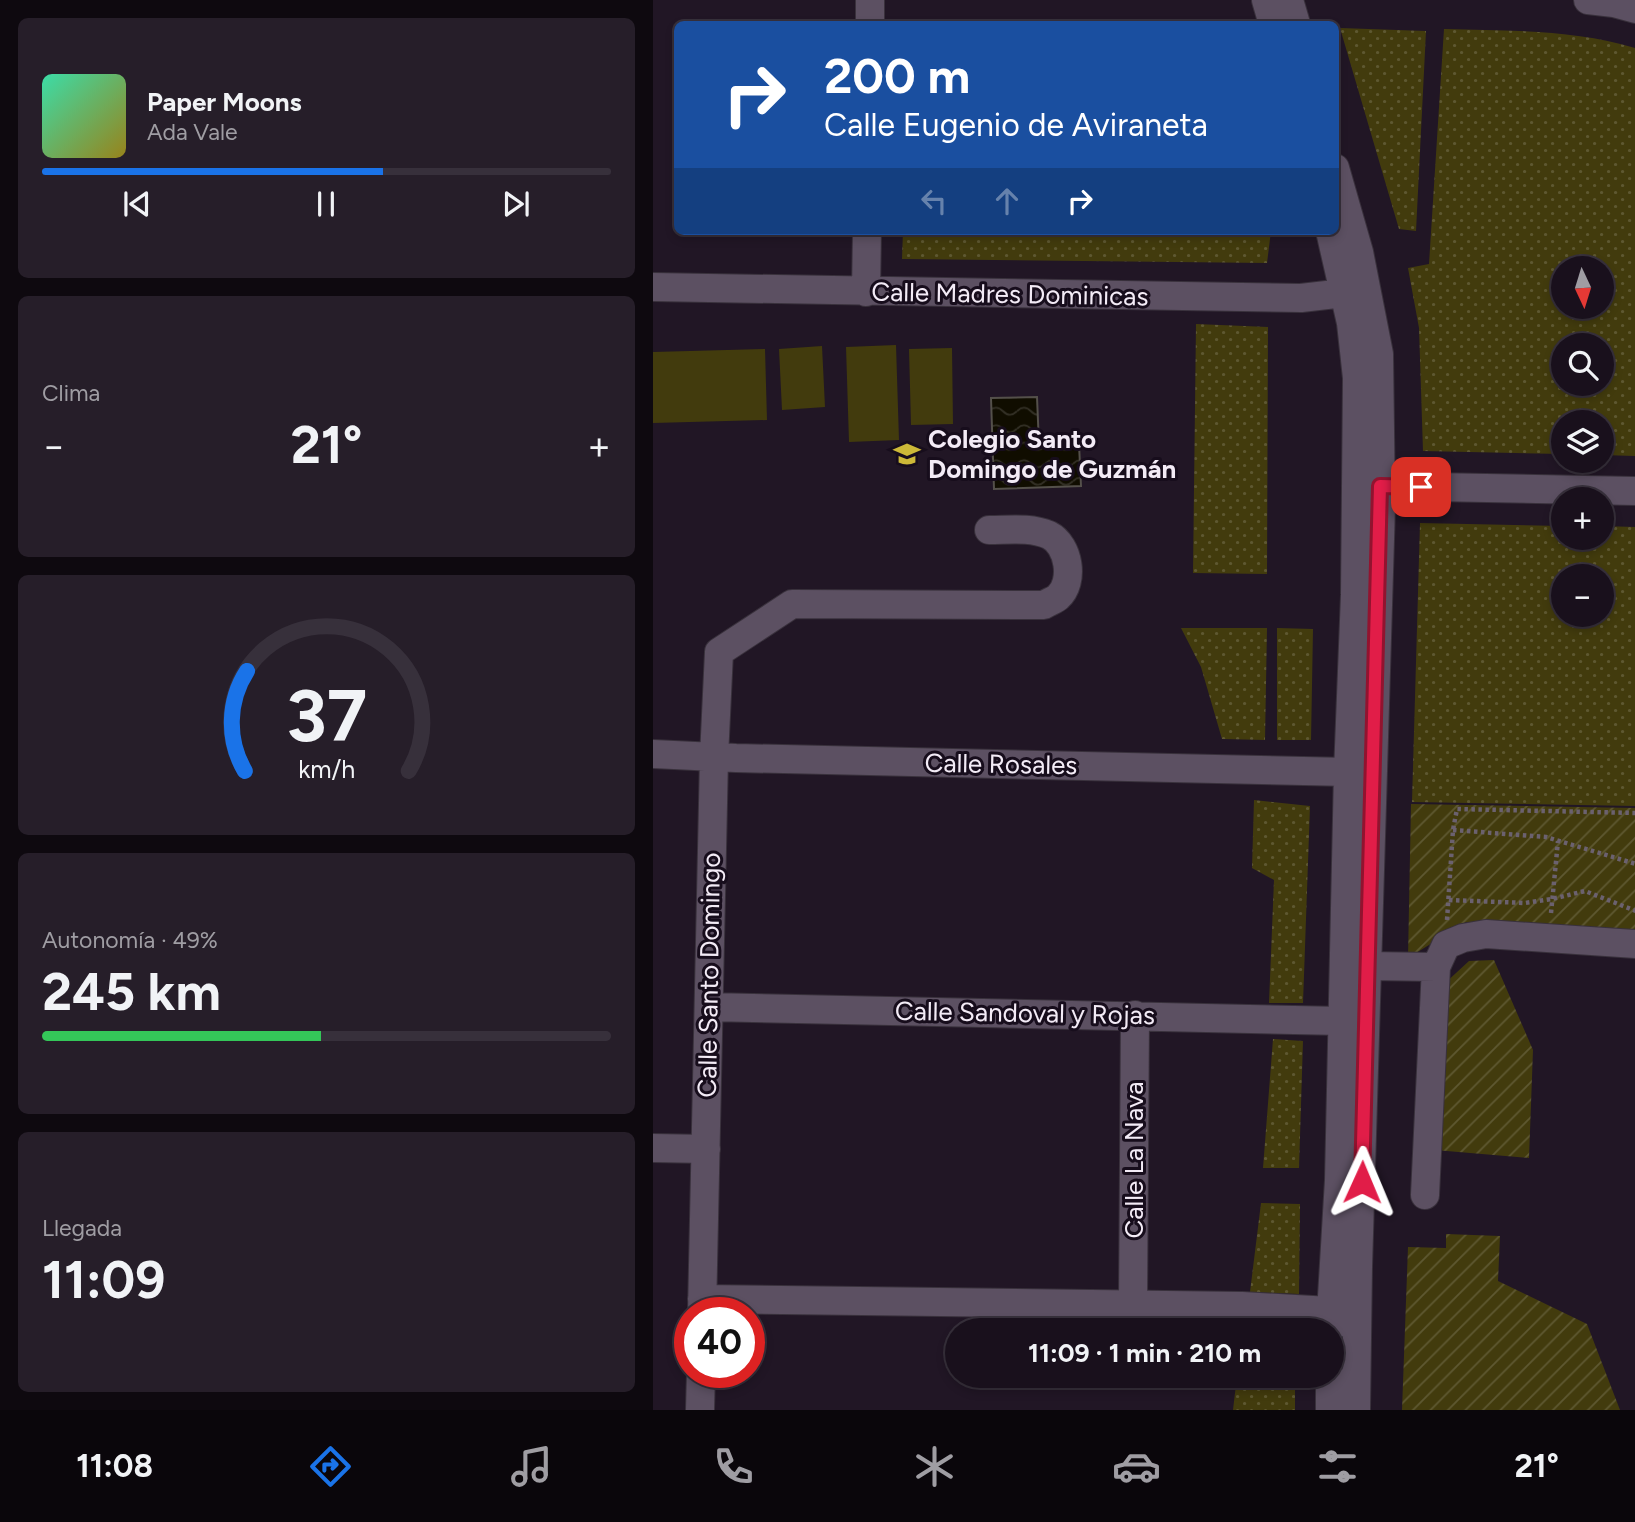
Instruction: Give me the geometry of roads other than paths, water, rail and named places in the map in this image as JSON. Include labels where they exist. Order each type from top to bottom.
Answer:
[{"type":"street","points":[[869,21],[870,0]]},
{"type":"street","points":[[1266,0],[1272,21]]},
{"type":"street","points":[[1289,0],[1295,21]]},
{"type":"street","points":[[1588,0],[1635,9]]},
{"type":"street","points":[[1330,1318],[1339,1180],[1348,772],[1355,595],[1357,378],[1351,323],[1359,252],[1339,182]]},
{"type":"street","points":[[866,292],[867,235]]},
{"type":"street","points":[[1332,235],[1379,354],[1380,486],[1356,1410]]},
{"type":"street","name":"Calle Madres Dominicas","points":[[653,287],[1294,298],[1355,290]]},
{"type":"street","points":[[1380,486],[1635,491]]},
{"type":"street","name":"Calle Santo Domingo","points":[[702,1297],[714,757],[719,652],[792,604],[1044,605],[1059,596],[1068,580],[1068,563],[1064,549],[1052,536],[1033,530],[989,530]]},
{"type":"street","name":"Calle Rosales","points":[[653,754],[1348,772]]},
{"type":"street","points":[[1367,966],[1441,956],[1463,938],[1486,934],[1635,944]]},
{"type":"street","points":[[1425,1195],[1441,956]]},
{"type":"street","name":"Calle Sandoval y Rojas","points":[[709,1007],[1342,1021]]},
{"type":"street","name":"Calle La Nava","points":[[1133,1305],[1135,1015]]},
{"type":"street","points":[[653,1148],[706,1149]]},
{"type":"street","points":[[765,1306],[1242,1306],[1317,1318]]},
{"type":"street","points":[[700,1410],[701,1388]]},
{"type":"street","points":[[1330,1388],[1330,1410]]},
{"type":"water","points":[[1037,397],[1039,445],[1079,444],[1081,486],[994,489],[991,398]]},
{"type":"place","name":"Colegio Santo Domingo de Guzmán","points":[[907,454]]}]
